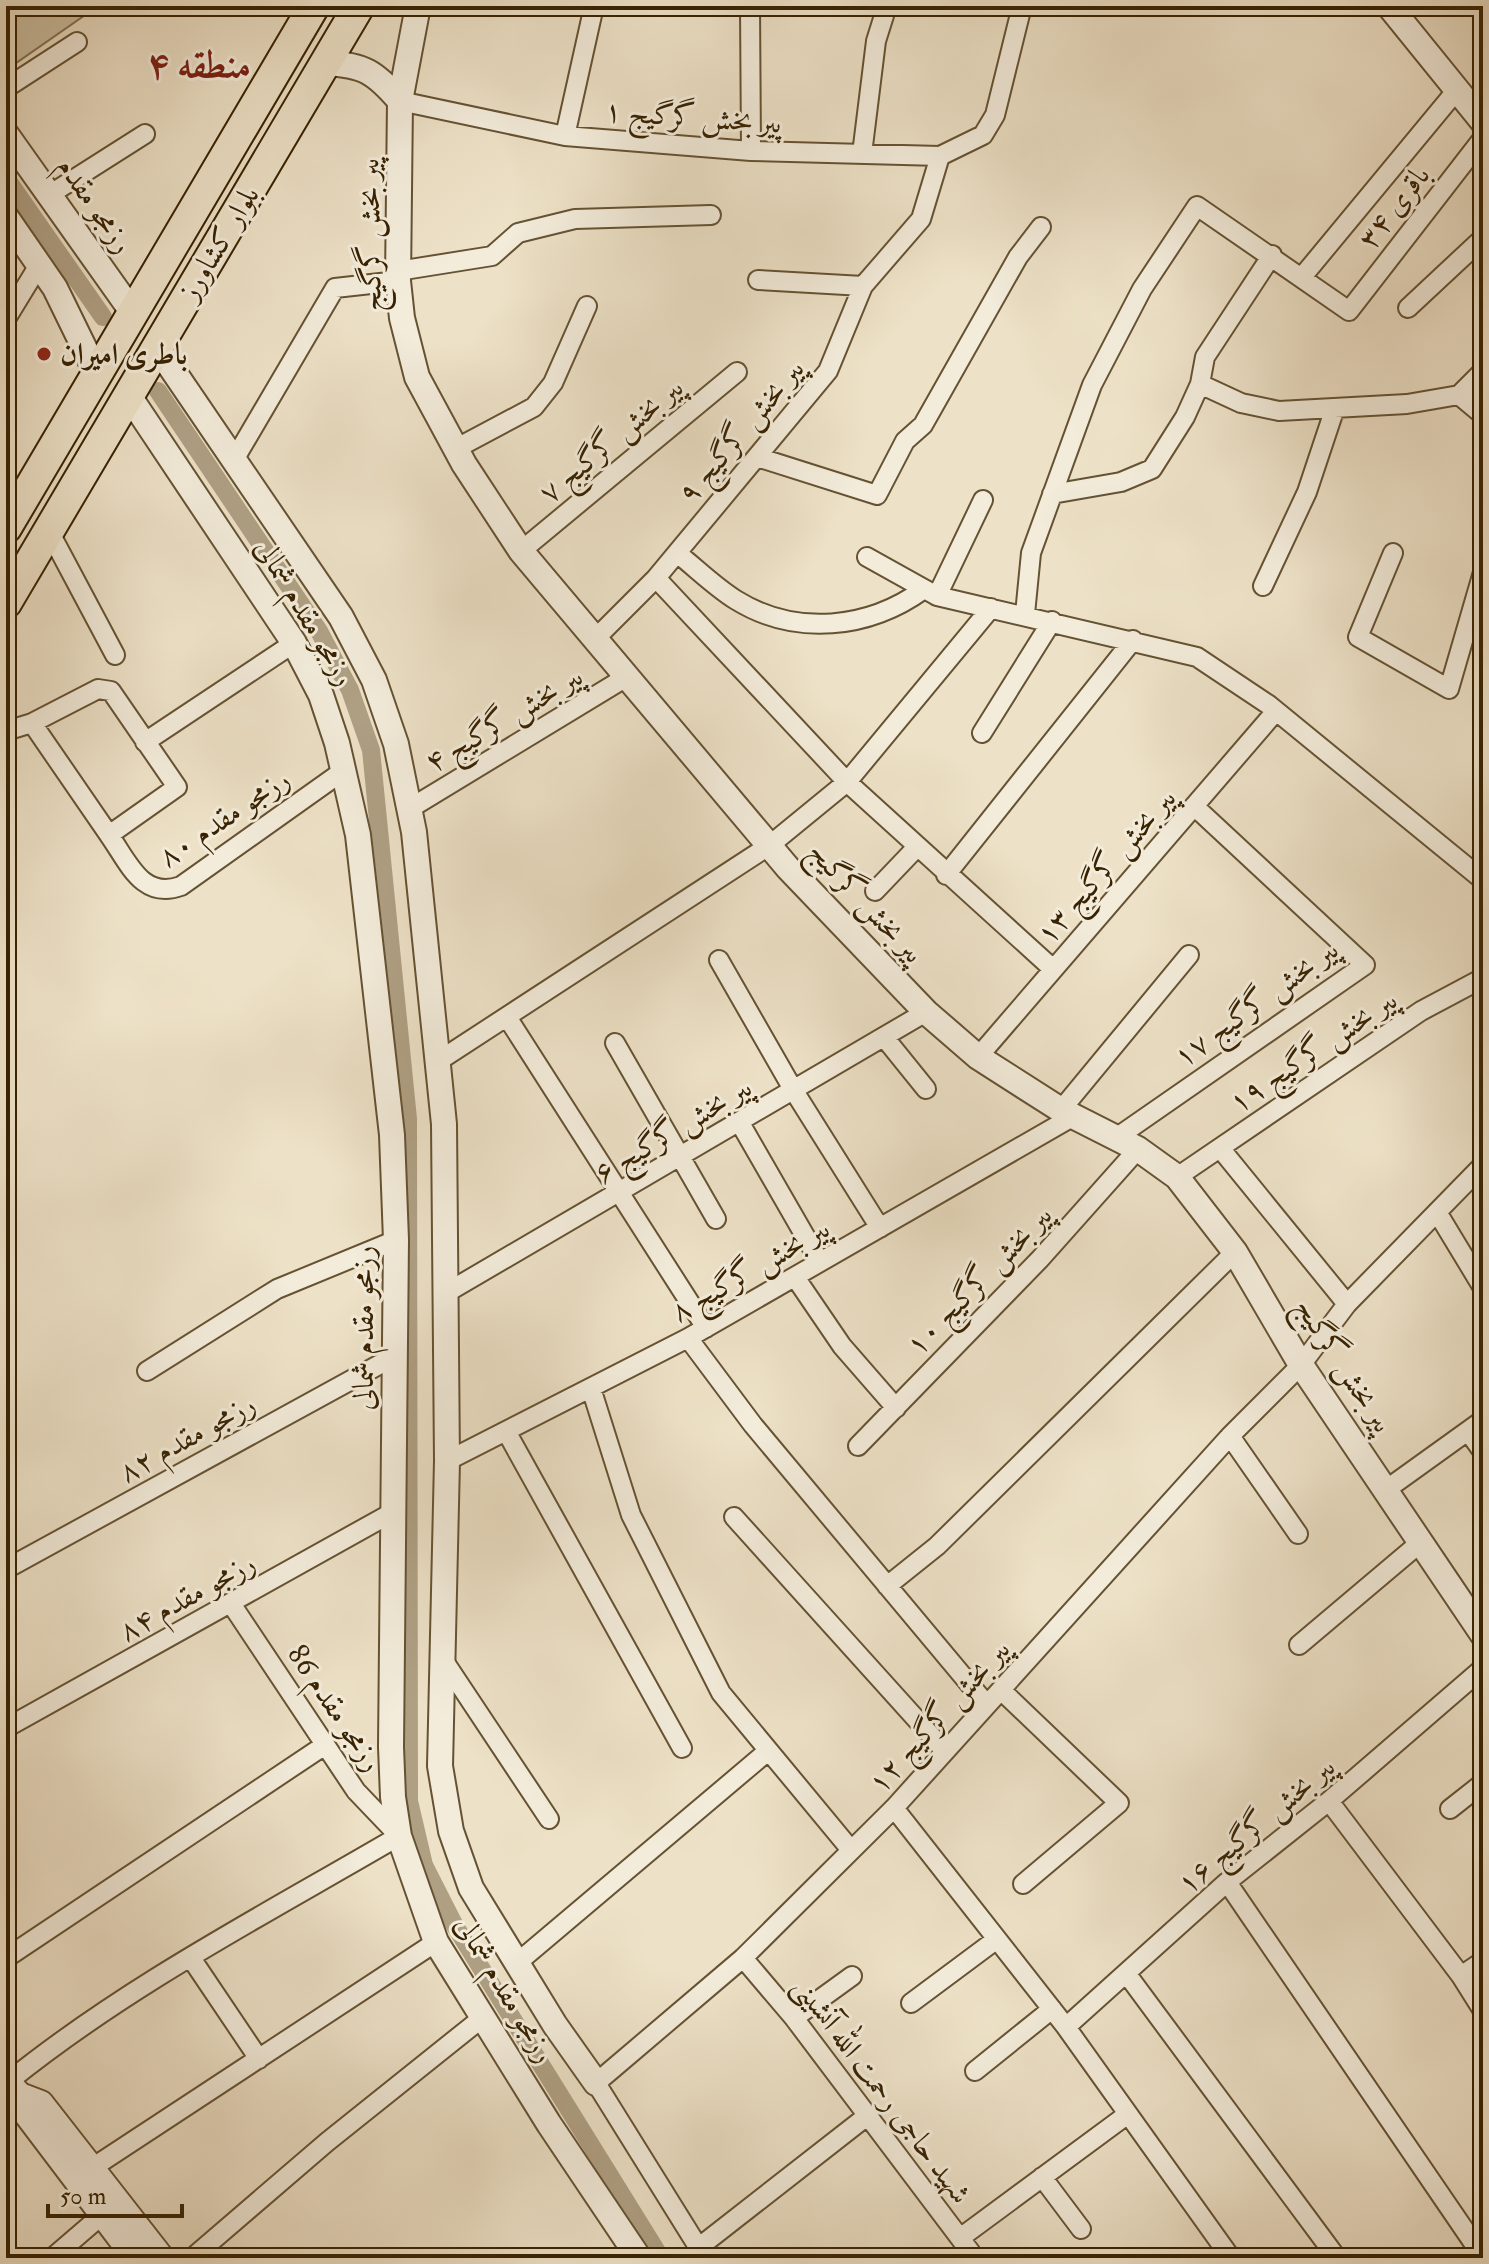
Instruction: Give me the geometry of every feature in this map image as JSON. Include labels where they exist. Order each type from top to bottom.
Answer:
[{"type":"main road","name":"بلوار کشاورز","points":[[11,520],[314,6]]},
{"type":"main road","name":"بلوار کشاورز","points":[[6,603],[359,6]]},
{"type":"main road","points":[[11,520],[49,531]]},
{"type":"street","name":"پیر بخش گرگیج","points":[[418,6],[400,101],[398,276],[402,318],[417,377],[521,551],[770,845],[926,1012],[978,1057],[1067,1113],[1127,1144],[1177,1177],[1235,1252],[1301,1365],[1483,1635]]},
{"type":"street","points":[[565,136],[594,6]]},
{"type":"street","points":[[750,6],[751,151]]},
{"type":"street","points":[[862,154],[876,41],[887,6]]},
{"type":"street","name":"پیر بخش گرگیج ۱","points":[[400,101],[565,136],[751,151],[940,156],[983,135],[995,115],[1022,6]]},
{"type":"street","points":[[1389,6],[1483,122]]},
{"type":"street","points":[[6,88],[77,42]]},
{"type":"street","points":[[326,63],[350,64],[377,75],[400,101]]},
{"type":"street","points":[[1025,614],[1031,553],[1092,385],[1142,289],[1197,206],[1302,277],[1456,91]]},
{"type":"street","name":"رزمجو مقدم","points":[[6,134],[133,313]]},
{"type":"street","points":[[49,195],[145,134]]},
{"type":"street","name":"باقری ۳۴","points":[[1302,277],[1349,311],[1483,138]]},
{"type":"street","name":"پیر بخش گرگیج ۹","points":[[596,638],[656,578],[828,371],[863,286],[921,219],[940,156]]},
{"type":"street","points":[[234,460],[335,288],[492,256],[518,233],[575,219],[711,215]]},
{"type":"street","points":[[6,218],[77,328],[97,374]]},
{"type":"street","points":[[757,457],[877,495],[905,441],[923,425],[1018,257],[1041,227]]},
{"type":"street","points":[[1408,308],[1483,238]]},
{"type":"street","points":[[1052,494],[1121,482],[1152,469],[1185,417],[1200,384],[1205,357],[1272,255]]},
{"type":"street","points":[[6,319],[39,265]]},
{"type":"street","points":[[758,280],[863,286]]},
{"type":"street","points":[[457,448],[534,407],[553,383],[587,306]]},
{"type":"street","points":[[157,347],[341,617],[374,680],[396,744],[409,809],[444,1139],[447,1461],[440,1766],[451,1831],[471,1888],[702,2253],[867,2116]]},
{"type":"street","points":[[1200,384],[1241,403],[1279,411],[1407,404],[1459,395],[1483,371]]},
{"type":"street","name":"پیر بخش گرگیج ۷","points":[[521,551],[737,372]]},
{"type":"street","points":[[1459,395],[1483,415]]},
{"type":"street","name":"رزمجو مقدم شمالی","points":[[129,396],[294,643],[321,695],[343,771],[360,851],[392,1135],[396,1240],[391,1747],[393,1797],[399,1836],[436,1942],[639,2258]]},
{"type":"street","points":[[1263,586],[1307,492],[1335,408]]},
{"type":"street","points":[[677,553],[735,599],[761,613],[818,625],[860,622],[930,593],[983,500]]},
{"type":"street","points":[[49,531],[115,655]]},
{"type":"street","points":[[1393,553],[1358,637],[1449,689],[1483,572]]},
{"type":"street","points":[[867,557],[930,593],[1197,657],[1276,711],[1483,880]]},
{"type":"street","points":[[656,578],[847,782],[1053,969]]},
{"type":"street","points":[[437,1062],[770,845],[847,782],[991,608]]},
{"type":"street","points":[[982,733],[1052,621]]},
{"type":"street","points":[[946,875],[1133,640]]},
{"type":"street","points":[[145,742],[294,643]]},
{"type":"street","name":"پیر بخش گرگیج ۴","points":[[409,809],[628,676]]},
{"type":"street","points":[[6,731],[32,723],[98,689],[111,691],[177,787],[109,835],[32,723]]},
{"type":"street","name":"پیر بخش گرگیج ۱۳","points":[[978,1057],[1276,711]]},
{"type":"street","name":"رزمجو مقدم ۸۰","points":[[109,835],[138,877],[153,889],[165,892],[181,886],[343,771]]},
{"type":"street","name":"پیر بخش گرگیج ۱۷","points":[[1127,1144],[1365,965],[1194,806]]},
{"type":"street","points":[[875,891],[917,847]]},
{"type":"street","points":[[1067,1113],[1189,955]]},
{"type":"street","points":[[719,960],[794,1091],[880,1228]]},
{"type":"street","name":"پیر بخش گرگیج ۱۹","points":[[1177,1177],[1421,1011],[1483,978]]},
{"type":"street","name":"پیر بخش گرگیج ۶","points":[[446,1293],[622,1193],[926,1012]]},
{"type":"street","points":[[507,1017],[706,1328]]},
{"type":"street","points":[[884,1037],[926,1089]]},
{"type":"street","points":[[615,1043],[716,1219]]},
{"type":"street","name":"پیر بخش گرگیج ۸","points":[[447,1461],[706,1328],[880,1228],[1067,1113]]},
{"type":"street","points":[[740,1123],[820,1262]]},
{"type":"street","name":"پیر بخش گرگیج ۱۰","points":[[858,1446],[1040,1259],[1127,1144]]},
{"type":"street","points":[[1220,1148],[1347,1304]]},
{"type":"street","name":"پیر بخش گرگیج ۱۲","points":[[596,2083],[743,1958],[894,1808],[1230,1436],[1301,1365],[1347,1304],[1483,1165]]},
{"type":"street","points":[[1437,1212],[1483,1288]]},
{"type":"street","points":[[147,1371],[277,1289],[396,1240]]},
{"type":"street","points":[[887,1586],[937,1546],[1235,1252]]},
{"type":"street","points":[[795,1277],[842,1346],[896,1408]]},
{"type":"street","points":[[688,1338],[753,1425],[987,1705]]},
{"type":"street","name":"رزمجو مقدم ۸۲","points":[[6,1569],[395,1356]]},
{"type":"street","points":[[591,1388],[631,1515],[721,1693],[851,1850]]},
{"type":"street","points":[[1387,1489],[1476,1425],[1483,1452]]},
{"type":"street","points":[[506,1431],[682,1748]]},
{"type":"street","points":[[1230,1436],[1298,1534]]},
{"type":"street","name":"رزمجو مقدم ۸۴","points":[[6,1728],[232,1605],[395,1511]]},
{"type":"street","points":[[734,1517],[945,1751]]},
{"type":"street","points":[[1299,1645],[1421,1542]]},
{"type":"street","name":"رزمجو مقدم 86","points":[[232,1605],[356,1791],[399,1836]]},
{"type":"street","points":[[442,1658],[549,1819]]},
{"type":"street","name":"پیر بخش گرگیج ۱۶","points":[[1066,2027],[1227,1882],[1329,1801],[1483,1668]]},
{"type":"street","points":[[1001,1690],[1119,1803],[1023,1884]]},
{"type":"street","points":[[6,1958],[325,1745]]},
{"type":"street","points":[[517,1963],[768,1751]]},
{"type":"street","points":[[1450,1809],[1483,1783]]},
{"type":"street","points":[[1329,1801],[1461,1976],[1483,2011]]},
{"type":"street","points":[[894,1808],[1066,2027],[1231,2258]]},
{"type":"street","points":[[162,2258],[26,2114],[10,2090],[72,2030],[399,1836]]},
{"type":"street","points":[[1227,1882],[1483,2257]]},
{"type":"street","points":[[911,2003],[997,1939]]},
{"type":"street","points":[[83,2173],[436,1942]]},
{"type":"street","points":[[191,1958],[259,2059]]},
{"type":"street","name":"شهید حاجی رحمت الله آنشینی","points":[[743,1958],[794,2018],[975,2258]]},
{"type":"street","points":[[1461,1976],[1483,1961]]},
{"type":"street","points":[[1126,1973],[1337,2258]]},
{"type":"street","points":[[794,2018],[852,1976]]},
{"type":"street","points":[[975,2071],[1052,2009]]},
{"type":"street","points":[[192,2258],[327,2142],[482,2018]]},
{"type":"street","points":[[960,2238],[1128,2114]]},
{"type":"street","points":[[83,2173],[102,2215],[135,2258]]},
{"type":"street","points":[[1042,2177],[1081,2229]]},
{"type":"street","points":[[52,2258],[102,2215]]},
{"type":"shaded area","points":[[6,6],[98,6],[6,70]]},
{"type":"waterway","points":[[6,178],[103,317]]},
{"type":"waterway","points":[[158,391],[319,631],[350,690],[371,750],[408,1119],[409,1801],[424,1865],[455,1926],[661,2258]]},
{"type":"place","name":"باطری امیران","points":[[44,354]]},
{"type":"district","name":"منطقه ۴","points":[[199,65]]}]
